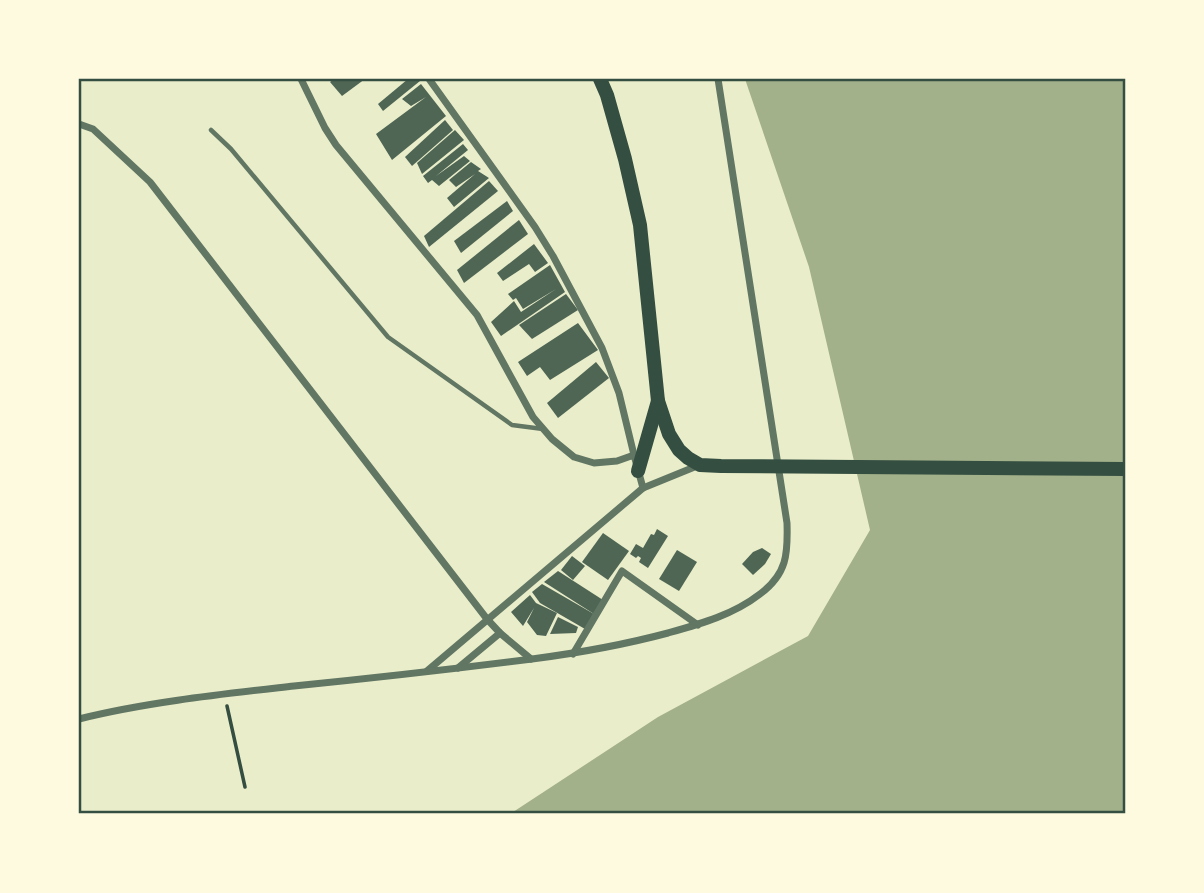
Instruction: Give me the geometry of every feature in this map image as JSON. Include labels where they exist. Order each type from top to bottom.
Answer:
[{"type":"main road","points":[[600,79],[625,159],[639,225],[658,401],[669,434],[688,458],[700,465],[721,466],[1125,469]]},
{"type":"main road","points":[[638,471],[658,401]]},
{"type":"street","points":[[301,79],[337,145],[477,315],[533,417],[552,439],[574,457],[594,463],[617,461],[635,455]]},
{"type":"street","points":[[429,79],[535,227],[602,348],[619,393],[643,488]]},
{"type":"street","points":[[79,719],[224,694],[573,654],[708,622],[741,607],[762,593],[780,573],[788,551],[787,523],[718,79]]},
{"type":"street","points":[[79,124],[93,129],[150,182],[487,619],[531,659]]},
{"type":"street","points":[[427,671],[643,488],[700,465]]},
{"type":"street","points":[[573,654],[622,571],[698,625]]},
{"type":"street","points":[[457,669],[500,633]]},
{"type":"lane","points":[[211,130],[231,149],[388,337],[512,425],[544,429]]},
{"type":"path","points":[[224,694],[245,787]]},
{"type":"shaded area","points":[[745,79],[1125,79],[1125,814],[510,814],[658,717],[808,636],[870,530],[809,267]]},
{"type":"building","points":[[334,79],[365,79],[342,96],[330,82]]},
{"type":"building","points":[[408,79],[420,81],[383,111],[378,104]]},
{"type":"building","points":[[421,84],[446,116],[392,160],[376,134],[426,97],[411,106],[402,99]]},
{"type":"building","points":[[445,120],[453,130],[412,166],[405,157]]},
{"type":"building","points":[[455,130],[464,140],[422,174],[417,163]]},
{"type":"building","points":[[463,144],[468,150],[436,176],[464,156],[470,161],[439,186],[432,180],[428,183],[423,176]]},
{"type":"building","points":[[471,162],[489,178],[454,207],[447,198],[475,174],[456,187],[449,180]]},
{"type":"building","points":[[489,181],[498,191],[429,247],[424,236]]},
{"type":"building","points":[[507,201],[513,211],[461,253],[454,241]]},
{"type":"building","points":[[519,220],[528,234],[464,283],[457,270]]},
{"type":"building","points":[[534,244],[548,263],[535,272],[529,264],[503,281],[497,273]]},
{"type":"building","points":[[550,265],[565,292],[501,336],[491,322],[514,301],[521,312],[556,289],[523,309],[516,298],[513,300],[508,294]]},
{"type":"building","points":[[566,294],[578,310],[532,339],[519,325]]},
{"type":"building","points":[[578,323],[598,350],[550,380],[540,367],[527,376],[518,362]]},
{"type":"building","points":[[596,362],[609,378],[558,418],[547,403]]},
{"type":"building","points":[[657,529],[668,536],[648,568],[639,562],[641,558],[630,554],[636,544],[643,548]]},
{"type":"building","points":[[603,533],[629,551],[608,580],[582,562]]},
{"type":"building","points":[[762,548],[771,554],[753,575],[742,564],[753,552]]},
{"type":"building","points":[[677,550],[697,562],[679,591],[659,579]]},
{"type":"building","points":[[572,556],[585,566],[573,580],[561,570]]},
{"type":"building","points":[[558,571],[603,600],[594,614],[544,582]]},
{"type":"building","points":[[542,584],[594,614],[585,629],[540,603],[532,592]]},
{"type":"building","points":[[530,595],[536,603],[557,613],[546,636],[537,635],[527,622],[534,608],[523,626],[511,612]]},
{"type":"building","points":[[558,617],[578,627],[576,633],[550,634]]}]
